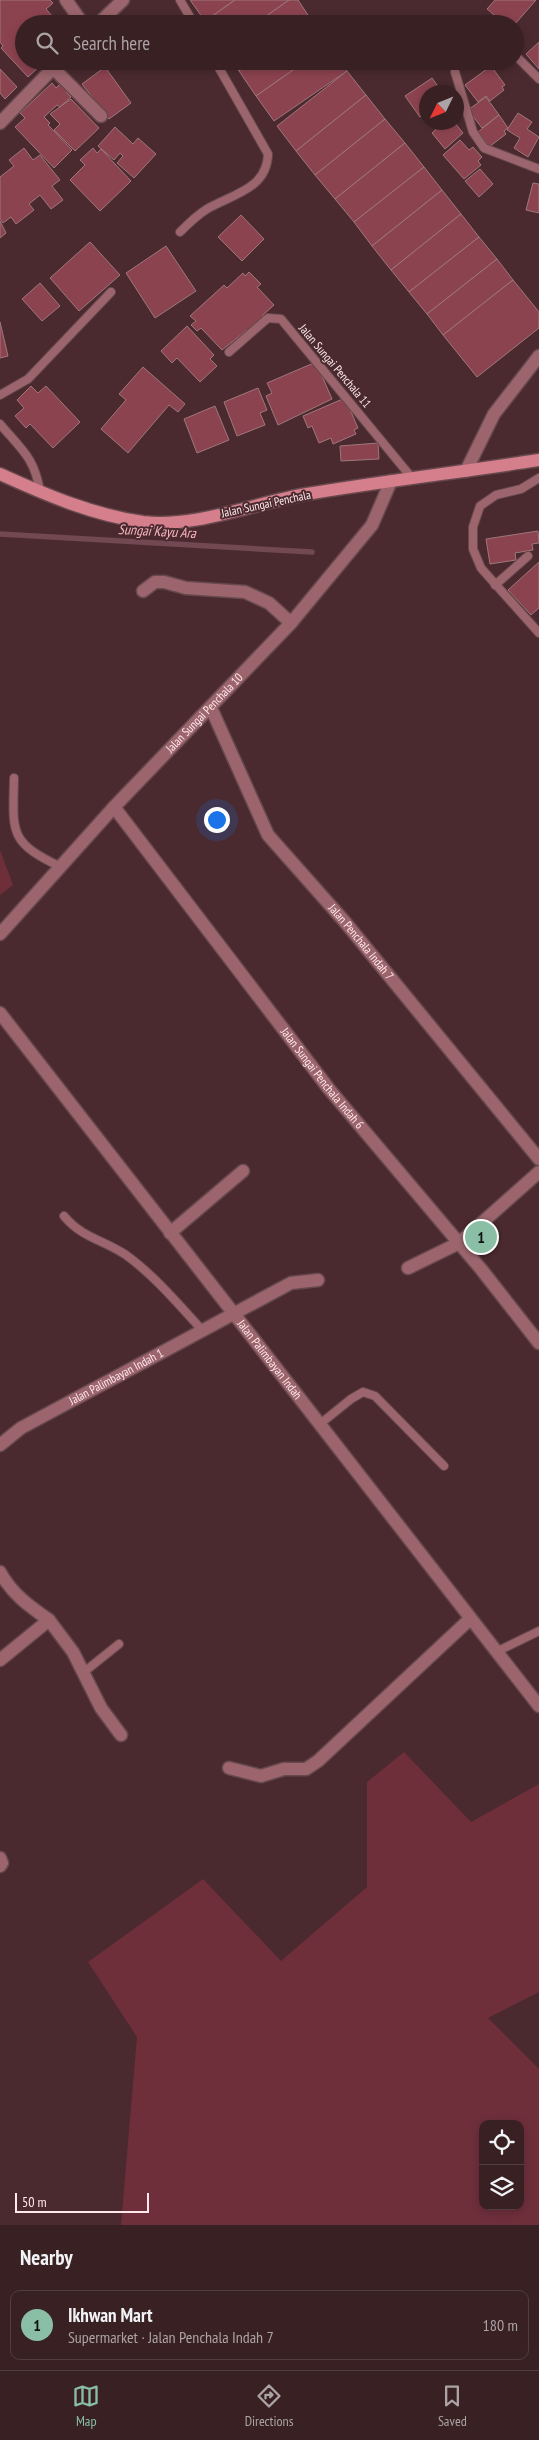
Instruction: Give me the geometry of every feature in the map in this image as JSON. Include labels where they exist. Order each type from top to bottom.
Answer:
[{"type":"street","points":[[66,0],[77,15]]},
{"type":"street","points":[[107,15],[123,0]]},
{"type":"street","points":[[2,116],[50,70]]},
{"type":"street","points":[[61,70],[101,116]]},
{"type":"street","points":[[466,471],[494,414],[539,356]]},
{"type":"street","name":"Jalan Sungai Penchala","points":[[0,474],[40,492],[104,515],[144,522],[179,523],[304,494],[539,460]]},
{"type":"street","name":"Jalan Sungai Penchala 10","points":[[0,934],[114,807],[292,623],[372,525],[391,481]]},
{"type":"street","points":[[143,591],[155,582],[164,582],[186,588],[245,592],[259,596],[292,623]]},
{"type":"street","name":"Jalan Penchala Indah 7","points":[[211,708],[268,835],[345,922],[539,1159]]},
{"type":"street","name":"Jalan Sungai Penchala Indah 6","points":[[114,807],[329,1089],[459,1243],[539,1342]]},
{"type":"street","name":"Jalan Palimbayan Indah","points":[[0,1013],[539,1706]]},
{"type":"street","points":[[170,1233],[243,1171]]},
{"type":"street","points":[[408,1268],[459,1243],[539,1172]]},
{"type":"street","points":[[235,1314],[291,1283],[318,1280]]},
{"type":"street","name":"Jalan Palimbayan Indah 1","points":[[0,1446],[21,1428],[235,1314]]},
{"type":"street","points":[[0,1572],[8,1586],[24,1603],[49,1620],[73,1652],[84,1672],[88,1685],[105,1715],[121,1735]]},
{"type":"street","points":[[229,1768],[261,1776],[284,1769],[306,1769],[318,1761],[470,1619]]},
{"type":"street","points":[[0,1660],[49,1620]]},
{"type":"street","points":[[0,1858],[2,1863],[0,1866]]},
{"type":"lane","points":[[180,0],[189,15]]},
{"type":"lane","points":[[524,63],[539,79]]},
{"type":"lane","points":[[180,232],[208,209],[258,181],[267,168],[268,154],[220,70]]},
{"type":"lane","points":[[455,72],[473,132],[484,148],[539,169]]},
{"type":"lane","points":[[0,395],[28,379],[111,292]]},
{"type":"lane","name":"Jalan Sungai Penchala 11","points":[[229,352],[268,318],[281,319],[412,478]]},
{"type":"lane","points":[[0,424],[29,457],[38,478],[40,492]]},
{"type":"lane","points":[[538,629],[481,568],[473,549],[473,527],[480,506],[496,495],[521,490],[539,478]]},
{"type":"lane","points":[[495,585],[528,556]]},
{"type":"lane","points":[[14,778],[13,825],[18,837],[36,856],[61,867]]},
{"type":"lane","points":[[64,1216],[75,1229],[124,1254],[143,1269],[203,1331]]},
{"type":"lane","points":[[320,1424],[351,1399],[363,1392],[375,1396],[444,1466]]},
{"type":"lane","points":[[496,1652],[539,1631]]},
{"type":"lane","points":[[84,1672],[119,1644]]},
{"type":"shaded area","points":[[0,850],[13,885],[0,895]]},
{"type":"shaded area","points":[[404,1752],[471,1822],[539,1784],[539,1992],[488,2018],[539,2069],[539,2225],[121,2225],[137,2037],[88,1962],[203,1879],[281,1961],[367,1887],[367,1782]]},
{"type":"building","points":[[0,0],[50,0],[53,3],[46,9],[51,15],[15,15],[15,63],[1,48],[3,46],[0,42]]},
{"type":"building","points":[[190,0],[235,0],[214,15],[201,15]]},
{"type":"building","points":[[235,0],[289,0],[268,15],[214,15]]},
{"type":"building","points":[[289,0],[298,0],[308,15],[268,15]]},
{"type":"building","points":[[495,0],[536,0],[523,15],[494,15],[487,9]]},
{"type":"building","points":[[539,42],[539,69],[526,54]]},
{"type":"building","points":[[0,69],[17,87],[5,99],[0,93]]},
{"type":"building","points":[[21,70],[36,70],[28,77]]},
{"type":"building","points":[[101,70],[107,70],[131,103],[109,119],[82,84]]},
{"type":"building","points":[[240,70],[293,70],[256,96],[239,71]]},
{"type":"building","points":[[293,70],[347,71],[274,121],[256,96]]},
{"type":"building","points":[[486,70],[494,70],[505,85],[502,87],[504,90],[490,101],[486,96],[478,102],[465,85]]},
{"type":"building","points":[[347,71],[366,95],[296,151],[277,126]]},
{"type":"building","points":[[432,78],[437,85],[422,85]]},
{"type":"building","points":[[62,82],[69,89],[66,92],[71,97],[60,107],[57,105],[44,117],[50,123],[48,125],[72,150],[54,168],[15,127],[25,118],[20,113],[52,83],[56,88]]},
{"type":"building","points":[[419,87],[419,116],[405,96]]},
{"type":"building","points":[[366,95],[385,119],[315,175],[296,151]]},
{"type":"building","points":[[486,97],[499,115],[482,128],[468,110]]},
{"type":"building","points":[[71,99],[99,128],[75,151],[54,130],[60,124],[50,114]]},
{"type":"building","points":[[518,113],[532,122],[527,129],[539,137],[528,157],[514,148],[520,138],[507,130]]},
{"type":"building","points":[[499,115],[508,128],[504,131],[506,134],[489,147],[478,132]]},
{"type":"building","points":[[385,119],[405,143],[335,199],[315,175]]},
{"type":"building","points":[[115,127],[133,144],[138,138],[156,154],[134,178],[117,163],[123,156],[120,153],[114,160],[98,146]]},
{"type":"building","points":[[435,130],[461,130],[463,133],[445,149],[432,133]]},
{"type":"building","points":[[460,140],[469,150],[473,147],[482,157],[478,161],[481,165],[464,179],[443,155]]},
{"type":"building","points":[[405,143],[424,167],[354,222],[335,199]]},
{"type":"building","points":[[24,148],[33,160],[40,155],[60,180],[52,186],[63,200],[51,209],[40,195],[29,204],[34,210],[16,224],[11,217],[3,223],[0,219],[0,177],[14,166],[9,160]]},
{"type":"building","points":[[93,148],[97,153],[101,149],[131,181],[100,211],[70,180],[85,165],[80,160]]},
{"type":"building","points":[[424,167],[442,190],[372,246],[354,222]]},
{"type":"building","points":[[480,169],[493,184],[479,197],[465,181]]},
{"type":"building","points":[[533,183],[539,184],[539,213],[526,210]]},
{"type":"building","points":[[442,190],[461,214],[391,270],[372,246]]},
{"type":"building","points":[[461,214],[479,237],[409,292],[391,270]]},
{"type":"building","points":[[241,215],[264,239],[242,261],[218,237]]},
{"type":"building","points":[[0,221],[6,233],[0,238]]},
{"type":"building","points":[[479,237],[497,259],[427,314],[409,292]]},
{"type":"building","points":[[90,242],[120,275],[79,311],[50,278]]},
{"type":"building","points":[[166,246],[196,291],[155,318],[126,273]]},
{"type":"building","points":[[497,259],[513,280],[443,335],[427,314]]},
{"type":"building","points":[[249,272],[261,284],[257,287],[274,305],[262,316],[264,318],[250,332],[247,330],[222,350],[201,328],[197,331],[191,325],[196,321],[190,316],[224,285],[227,288],[243,273],[245,276]]},
{"type":"building","points":[[513,280],[539,312],[539,328],[477,377],[443,335]]},
{"type":"building","points":[[40,283],[60,306],[42,321],[22,299]]},
{"type":"building","points":[[0,322],[8,356],[0,358]]},
{"type":"building","points":[[187,326],[214,355],[210,359],[217,366],[200,382],[177,358],[172,363],[161,351]]},
{"type":"building","points":[[316,362],[332,399],[278,425],[266,396],[272,393],[267,383]]},
{"type":"building","points":[[143,367],[185,404],[178,412],[169,405],[128,453],[101,429],[126,400],[119,394]]},
{"type":"building","points":[[31,386],[38,393],[46,386],[80,422],[53,448],[30,424],[26,428],[15,416],[24,408],[17,400]]},
{"type":"building","points":[[258,388],[267,410],[260,413],[265,425],[237,436],[224,402]]},
{"type":"building","points":[[345,398],[358,428],[354,430],[356,434],[333,444],[331,438],[319,443],[312,426],[308,428],[303,416]]},
{"type":"building","points":[[215,406],[229,440],[197,453],[184,419]]},
{"type":"building","points":[[378,443],[379,459],[341,461],[340,446]]},
{"type":"building","points":[[538,531],[539,543],[532,544],[533,550],[515,553],[516,560],[490,564],[486,539]]},
{"type":"building","points":[[539,562],[539,608],[531,615],[508,590]]},
{"type":"waterway","name":"Sungai Kayu Ara","points":[[0,534],[312,552]]},
{"type":"place","name":"Ikhwan Mart","points":[[481,1237]]}]
